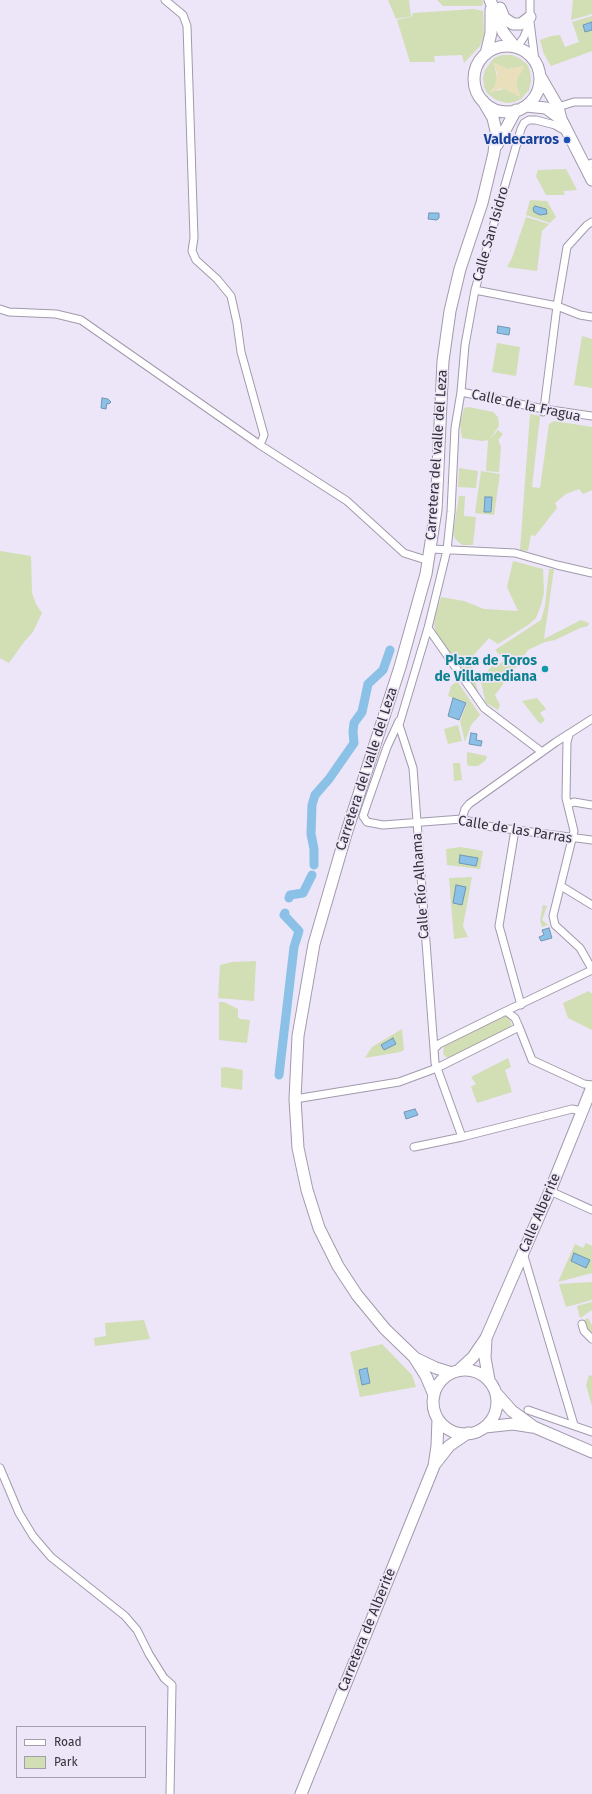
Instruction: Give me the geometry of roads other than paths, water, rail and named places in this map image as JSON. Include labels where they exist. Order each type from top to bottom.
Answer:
[{"type":"main road","points":[[493,2],[504,18],[513,24],[521,24],[530,19]]},
{"type":"main road","points":[[493,2],[503,32],[515,47]]},
{"type":"main road","points":[[486,54],[491,33],[493,2]]},
{"type":"main road","points":[[494,153],[496,131],[493,118],[478,93],[475,82],[477,67],[486,54],[494,48],[504,46],[515,47],[530,55],[536,61],[540,76],[558,107],[561,119],[567,132],[588,164],[592,180]]},
{"type":"main road","points":[[494,153],[504,130],[521,108],[531,101],[538,90],[540,76]]},
{"type":"main road","points":[[484,101],[499,110],[558,107]]},
{"type":"main road","points":[[546,108],[561,119]]},
{"type":"main road","name":"Carretera del valle del Leza","points":[[434,1396],[426,1376],[414,1357],[385,1330],[357,1295],[338,1266],[319,1228],[307,1190],[298,1148],[295,1099],[298,1036],[314,944],[346,834],[400,666],[429,561],[436,510],[443,361],[450,311],[460,269],[482,202],[494,153]]},
{"type":"main road","name":"Calle Alberite","points":[[455,1372],[473,1357],[486,1338],[550,1191],[592,1086]]},
{"type":"main road","name":"Calle Alberite","points":[[486,1338],[485,1358],[489,1380]]},
{"type":"main road","name":"Carretera del valle del Leza","points":[[414,1357],[436,1368],[455,1372]]},
{"type":"main road","points":[[534,1427],[513,1424],[485,1427],[468,1433],[451,1430],[438,1419],[435,1411],[434,1396],[440,1382],[455,1372],[471,1370],[478,1372],[489,1380],[496,1393],[512,1411],[534,1427],[592,1452]]},
{"type":"main road","points":[[485,1427],[494,1415],[496,1408],[496,1393]]},
{"type":"main road","name":"Carretera de Alberite","points":[[301,1794],[434,1466],[437,1446],[438,1419]]},
{"type":"main road","name":"Carretera de Alberite","points":[[434,1466],[449,1446],[468,1433]]},
{"type":"street","points":[[165,0],[183,15],[187,26],[194,238],[192,251],[196,260],[231,296],[241,352],[264,435],[260,445]]},
{"type":"street","points":[[530,0],[530,19],[536,61]]},
{"type":"street","points":[[515,47],[524,37],[530,19]]},
{"type":"street","points":[[558,107],[574,102],[592,102]]},
{"type":"street","name":"Calle San Isidro","points":[[403,713],[428,628],[446,550],[451,512],[455,428],[461,392],[465,345],[475,290],[524,123],[529,120],[536,120],[555,125],[567,132]]},
{"type":"street","points":[[592,222],[586,225],[567,247],[557,306],[544,409],[592,416]]},
{"type":"street","points":[[475,290],[557,306],[580,315],[592,317]]},
{"type":"street","points":[[0,309],[9,312],[56,314],[81,320],[260,445],[347,501],[404,554],[429,561]]},
{"type":"street","name":"Calle de la Fragua","points":[[461,392],[544,409],[543,412],[592,420]]},
{"type":"street","points":[[431,549],[515,553],[557,566],[592,573]]},
{"type":"street","points":[[428,628],[484,708],[542,752]]},
{"type":"street","name":"Calle Río Alhama","points":[[403,713],[399,725],[413,768],[434,1053],[437,1068]]},
{"type":"street","name":"Calle de las Parras","points":[[403,713],[387,747],[367,804],[364,816],[367,822],[383,825],[462,819],[486,826],[589,840]]},
{"type":"street","points":[[462,819],[465,809],[469,804],[542,752],[592,719]]},
{"type":"street","points":[[452,1061],[443,1063],[438,1061],[434,1053],[446,1040],[592,970],[580,948],[555,925],[553,916],[574,831],[569,804],[566,798],[567,742],[569,734]]},
{"type":"street","points":[[569,804],[574,802],[592,804]]},
{"type":"street","points":[[514,830],[499,926],[519,1006],[514,1013],[532,1060],[543,1067],[592,1086]]},
{"type":"street","points":[[589,840],[592,848]]},
{"type":"street","points":[[561,886],[592,905]]},
{"type":"street","points":[[506,1011],[516,1019]]},
{"type":"street","points":[[295,1099],[399,1082],[437,1068],[519,1027]]},
{"type":"street","points":[[437,1068],[462,1137]]},
{"type":"street","points":[[414,1148],[572,1108],[582,1111]]},
{"type":"street","points":[[550,1191],[592,1210]]},
{"type":"street","points":[[523,1253],[574,1425]]},
{"type":"street","points":[[582,1324],[584,1331],[592,1339]]},
{"type":"street","points":[[528,1410],[592,1432]]},
{"type":"street","points":[[0,1468],[19,1513],[33,1536],[51,1558],[125,1616],[137,1630],[149,1654],[164,1678],[172,1685],[170,1794]]},
{"type":"water","points":[[592,22],[592,30],[585,32],[583,25]]},
{"type":"water","points":[[535,206],[546,209],[547,214],[540,215],[534,212],[533,208]]},
{"type":"water","points":[[429,213],[439,213],[439,218],[437,220],[428,219]]},
{"type":"water","points":[[498,326],[510,328],[509,335],[497,333]]},
{"type":"water","points":[[102,398],[108,399],[111,402],[109,404],[107,403],[106,409],[101,408]]},
{"type":"water","points":[[485,497],[492,497],[491,512],[484,512]]},
{"type":"water","points":[[453,698],[466,703],[459,720],[448,716]]},
{"type":"water","points":[[471,733],[477,734],[476,740],[482,741],[481,746],[469,744]]},
{"type":"water","points":[[460,855],[478,858],[476,866],[459,863]]},
{"type":"water","points":[[456,885],[466,887],[462,905],[453,903]]},
{"type":"water","points":[[549,928],[552,938],[541,941],[539,937],[544,935],[542,930]]},
{"type":"water","points":[[393,1038],[396,1044],[384,1050],[381,1045]]},
{"type":"water","points":[[415,1109],[418,1115],[406,1119],[404,1112]]},
{"type":"water","points":[[574,1253],[590,1260],[586,1268],[571,1261]]},
{"type":"water","points":[[367,1368],[370,1383],[362,1385],[359,1370]]},
{"type":"waterway","points":[[314,865],[314,849],[311,834],[312,805],[315,795],[329,779],[354,743],[354,723],[362,712],[368,684],[383,670],[390,650]]},
{"type":"waterway","points":[[289,898],[290,895],[303,893],[312,875]]},
{"type":"waterway","points":[[279,1075],[294,947],[299,931],[284,915],[285,913]]},
{"type":"place","name":"Valdecarros","points":[[567,140]]},
{"type":"place","name":"Plaza de Toros de Villamediana","points":[[545,669]]}]
